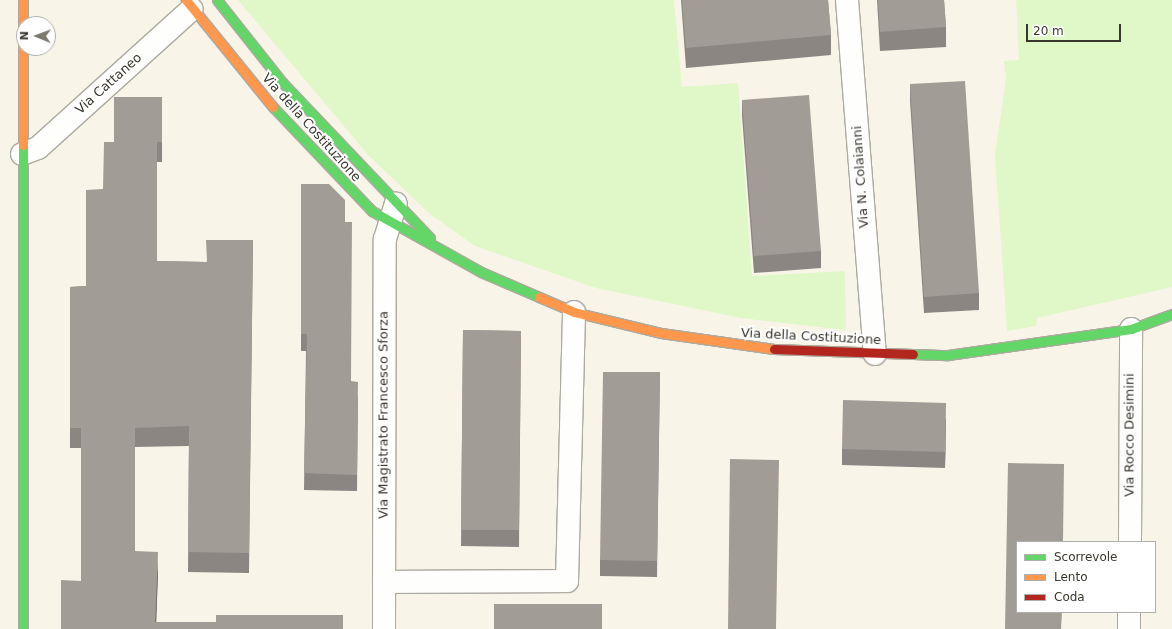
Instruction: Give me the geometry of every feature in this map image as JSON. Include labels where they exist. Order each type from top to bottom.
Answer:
[{"type":"street","points":[[23,0],[23,629]]},
{"type":"street","name":"Via della Costituzione","points":[[217,0],[282,82],[392,212],[439,247],[481,272],[574,312],[661,333],[754,348],[875,354],[948,355],[1131,329],[1172,314]]},
{"type":"street","name":"Via N. Colaianni","points":[[847,0],[875,354]]},
{"type":"street","name":"Via Cattaneo","points":[[22,154],[38,148],[189,5]]},
{"type":"street","name":"Via della Costituzione","points":[[189,5],[292,131],[372,211],[392,212],[439,247]]},
{"type":"street","name":"Via Magistrato Francesco Sforza","points":[[384,629],[385,239],[392,212]]},
{"type":"street","points":[[384,582],[567,581],[574,312]]},
{"type":"street","name":"Via Rocco Desimini","points":[[1130,541],[1131,329]]},
{"type":"street","points":[[1129,613],[1129,629]]},
{"type":"green space","points":[[238,0],[674,0],[682,87],[738,83],[752,276],[845,271],[846,330],[741,318],[596,288],[475,246],[430,214],[369,156]]},
{"type":"green space","points":[[1016,0],[1172,0],[1172,287],[1037,318],[1036,326],[1007,331],[995,155],[1006,78],[1004,61],[1019,60]]},
{"type":"building","points":[[682,0],[828,0],[831,35],[686,48]]},
{"type":"building","points":[[878,0],[944,0],[946,27],[880,32]]},
{"type":"building","points":[[965,81],[979,293],[924,297],[910,84]]},
{"type":"building","points":[[809,95],[821,251],[754,256],[742,100]]},
{"type":"building","points":[[114,97],[162,97],[162,142],[157,142],[157,261],[207,262],[206,240],[253,240],[249,553],[188,552],[189,426],[135,428],[135,551],[158,552],[155,622],[216,622],[216,615],[343,615],[343,629],[61,629],[61,580],[81,581],[81,428],[70,428],[70,287],[86,286],[86,190],[103,189],[104,142],[114,142]]},
{"type":"building","points":[[301,184],[329,184],[345,200],[345,222],[352,222],[351,381],[358,382],[357,475],[304,473],[307,334],[301,334]]},
{"type":"building","points":[[463,330],[521,331],[519,530],[461,530]]},
{"type":"building","points":[[603,372],[660,372],[657,561],[600,560]]},
{"type":"building","points":[[843,400],[946,403],[945,452],[842,449]]},
{"type":"building","points":[[730,459],[779,460],[776,629],[728,629]]},
{"type":"building","points":[[1008,463],[1064,464],[1063,541],[1016,541],[1016,613],[1062,613],[1061,629],[1005,629]]},
{"type":"building","points":[[494,604],[602,604],[602,629],[494,629]]},
{"type":"traffic: fast","points":[[217,0],[282,82],[430,238]]},
{"type":"traffic: fast","points":[[273,107],[372,211],[481,272],[539,297]]},
{"type":"traffic: fast","points":[[23,145],[23,629]]},
{"type":"traffic: fast","points":[[913,354],[948,355],[1131,329],[1172,314]]},
{"type":"traffic: slow","points":[[23,0],[23,145]]},
{"type":"traffic: slow","points":[[186,0],[273,107]]},
{"type":"traffic: slow","points":[[539,297],[574,312],[661,333],[774,349]]},
{"type":"traffic: jam","points":[[774,349],[913,354]]}]
